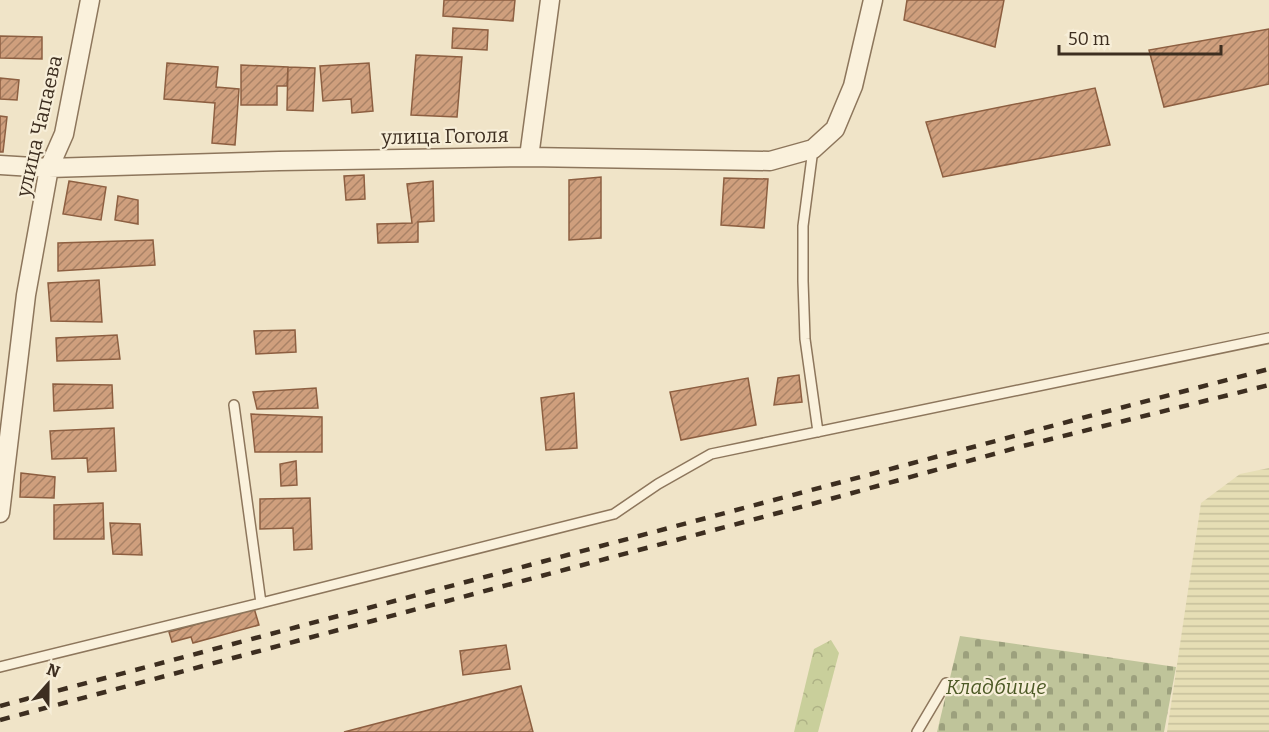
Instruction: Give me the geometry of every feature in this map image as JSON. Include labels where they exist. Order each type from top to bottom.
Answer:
[{"type":"street","name":"улица Чапаева","points":[[0,513],[26,295],[50,168],[64,134],[90,0]]},
{"type":"street","points":[[529,157],[550,0]]},
{"type":"street","name":"улица Гоголя","points":[[0,165],[50,168],[529,157],[770,160],[813,149],[835,129],[853,86],[873,0]]},
{"type":"lane","points":[[813,149],[803,226],[803,281],[806,339],[818,432]]},
{"type":"lane","points":[[0,667],[614,514],[658,484],[711,454],[1269,338]]},
{"type":"lane","points":[[234,405],[261,603]]},
{"type":"lane","points":[[917,732],[946,683]]},
{"type":"shaded area","points":[[1269,468],[1269,732],[1167,732],[1201,503],[1240,474]]},
{"type":"green space","name":"Кладбище","points":[[960,636],[1176,667],[1164,732],[937,732]]},
{"type":"green space","points":[[831,640],[839,653],[818,732],[794,732],[814,649]]},
{"type":"building","points":[[444,0],[515,0],[513,21],[443,16]]},
{"type":"building","points":[[907,0],[1004,0],[995,47],[904,20]]},
{"type":"building","points":[[453,28],[488,30],[487,50],[452,48]]},
{"type":"building","points":[[1269,29],[1269,84],[1164,107],[1149,50]]},
{"type":"building","points":[[0,36],[42,37],[42,59],[0,58]]},
{"type":"building","points":[[416,55],[462,57],[457,117],[411,115]]},
{"type":"building","points":[[167,63],[218,67],[216,87],[239,89],[235,145],[212,143],[215,103],[164,99]]},
{"type":"building","points":[[369,63],[373,111],[352,113],[351,99],[323,101],[320,66]]},
{"type":"building","points":[[241,65],[288,67],[287,86],[277,86],[277,105],[241,105]]},
{"type":"building","points":[[288,67],[315,68],[313,111],[287,110]]},
{"type":"building","points":[[0,78],[19,80],[17,100],[0,99]]},
{"type":"building","points":[[1095,88],[1110,145],[943,177],[926,122]]},
{"type":"building","points":[[0,116],[7,117],[3,152],[0,152]]},
{"type":"building","points":[[364,175],[365,199],[346,200],[344,176]]},
{"type":"building","points":[[601,177],[601,238],[569,240],[569,180]]},
{"type":"building","points":[[724,178],[768,179],[764,228],[721,225]]},
{"type":"building","points":[[69,181],[106,187],[101,220],[63,214]]},
{"type":"building","points":[[433,181],[434,221],[418,222],[418,242],[378,243],[377,224],[412,223],[407,184]]},
{"type":"building","points":[[118,196],[138,200],[138,224],[115,220]]},
{"type":"building","points":[[153,240],[155,265],[58,271],[58,243]]},
{"type":"building","points":[[99,280],[102,322],[51,321],[48,283]]},
{"type":"building","points":[[295,330],[296,352],[256,354],[254,331]]},
{"type":"building","points":[[117,335],[120,359],[57,361],[56,338]]},
{"type":"building","points":[[799,375],[802,402],[774,405],[778,378]]},
{"type":"building","points":[[748,378],[756,425],[681,440],[670,392]]},
{"type":"building","points":[[53,384],[112,385],[113,408],[54,411]]},
{"type":"building","points":[[316,388],[318,408],[257,409],[253,392]]},
{"type":"building","points":[[574,393],[577,448],[546,450],[541,398]]},
{"type":"building","points":[[251,414],[322,417],[322,452],[255,452]]},
{"type":"building","points":[[114,428],[116,471],[88,472],[87,458],[52,459],[50,431]]},
{"type":"building","points":[[296,461],[297,485],[281,486],[280,464]]},
{"type":"building","points":[[21,473],[55,477],[54,498],[20,497]]},
{"type":"building","points":[[310,498],[312,549],[294,550],[293,528],[260,529],[260,499]]},
{"type":"building","points":[[103,503],[104,539],[54,539],[54,505]]},
{"type":"building","points":[[110,523],[140,524],[142,555],[113,554]]},
{"type":"building","points":[[254,608],[259,625],[193,643],[191,637],[172,642],[169,632]]},
{"type":"building","points":[[506,645],[510,669],[463,675],[460,651]]},
{"type":"building","points":[[521,686],[533,732],[344,732]]},
{"type":"railway","points":[[0,706],[1269,369]]},
{"type":"railway","points":[[0,720],[1023,446],[1269,385]]}]
